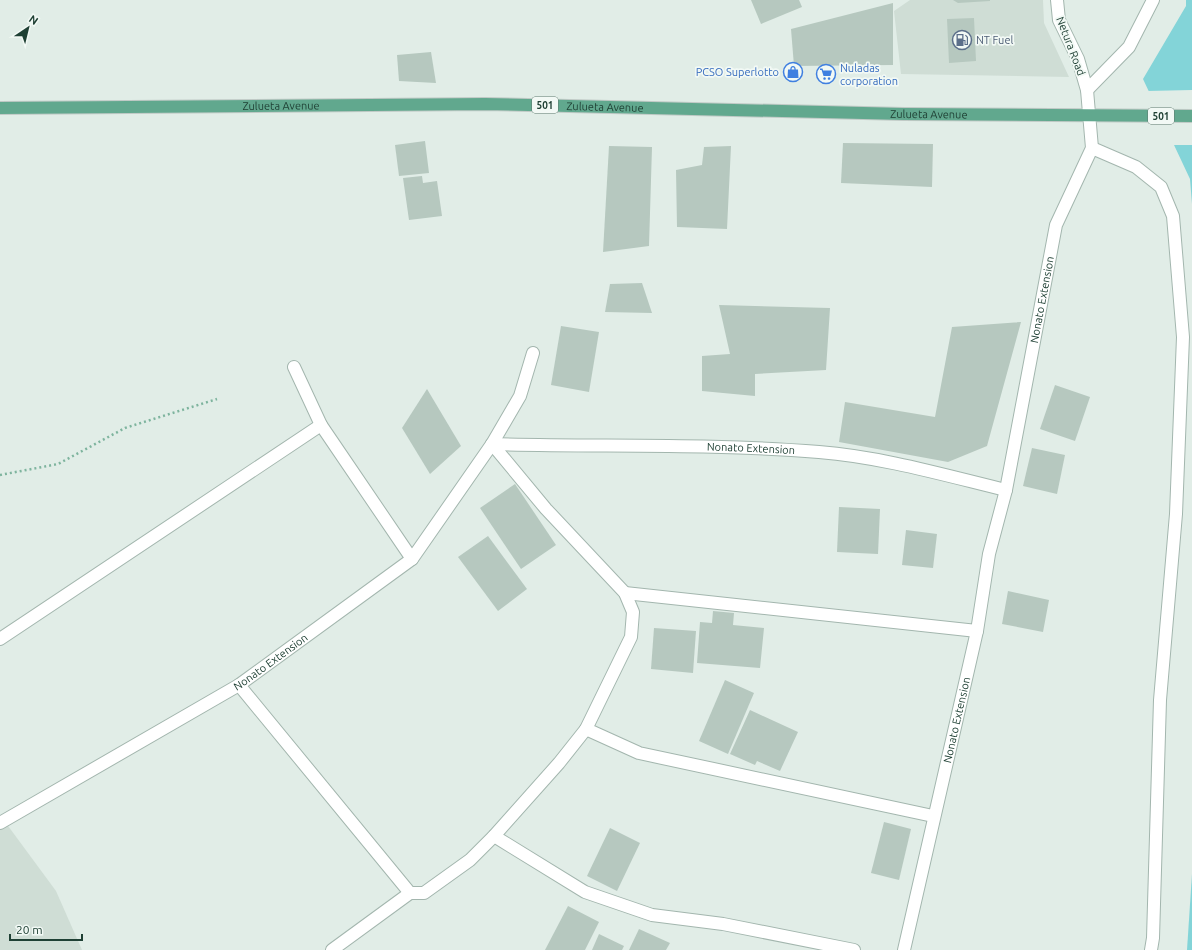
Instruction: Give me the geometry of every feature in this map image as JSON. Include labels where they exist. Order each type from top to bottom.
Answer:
[{"type":"main road","name":"Zulueta Avenue","points":[[0,108],[485,104],[904,114],[1090,115]]},
{"type":"main road","name":"501","points":[[1090,115],[1129,117],[1192,116]]},
{"type":"street","name":"Netura Road","points":[[1057,0],[1059,20],[1078,59],[1087,90],[1090,115]]},
{"type":"street","points":[[1087,90],[1129,47],[1153,0]]},
{"type":"street","name":"Nonato Extension","points":[[904,950],[933,816],[977,631],[989,554],[1006,490],[1056,225],[1092,148],[1090,115]]},
{"type":"street","points":[[1092,148],[1136,167],[1161,187],[1173,216],[1183,337],[1176,514],[1160,700],[1153,938],[1151,950]]},
{"type":"street","name":"Nonato Extension","points":[[0,822],[239,685],[412,559],[492,444],[520,396],[533,353]]},
{"type":"street","points":[[294,367],[321,425],[412,559]]},
{"type":"street","points":[[0,639],[321,425]]},
{"type":"street","points":[[332,950],[410,892],[424,893],[470,860],[494,836],[559,763],[586,730],[631,637],[633,612],[625,592],[546,509],[492,444]]},
{"type":"street","name":"Nonato Extension","points":[[492,444],[708,447],[820,452],[899,464],[1006,490]]},
{"type":"street","points":[[625,592],[977,631]]},
{"type":"street","points":[[239,685],[410,892]]},
{"type":"street","points":[[586,730],[639,753],[933,816]]},
{"type":"street","points":[[494,836],[585,892],[652,915],[722,924],[854,950]]},
{"type":"path","points":[[0,475],[58,464],[125,428],[217,398]]},
{"type":"shaded area","points":[[910,0],[1043,0],[1044,23],[1069,77],[901,74],[894,11]]},
{"type":"shaded area","points":[[0,815],[56,891],[82,950],[0,950]]},
{"type":"water","points":[[1186,0],[1192,0],[1192,204],[1190,179],[1143,79],[1186,6]]},
{"type":"water","points":[[1192,874],[1192,950],[1187,950]]},
{"type":"pier","points":[[1192,90],[1192,145],[1172,145],[1147,91]]},
{"type":"building","points":[[751,0],[799,0],[802,7],[761,24]]},
{"type":"building","points":[[953,0],[990,0],[990,1],[958,3]]},
{"type":"building","points":[[893,3],[893,65],[794,66],[791,29]]},
{"type":"building","name":"NT Fuel","points":[[974,18],[976,61],[949,63],[947,19]]},
{"type":"building","points":[[431,52],[436,83],[399,81],[397,55]]},
{"type":"building","points":[[425,141],[429,173],[399,176],[395,145]]},
{"type":"building","points":[[843,143],[933,144],[932,187],[841,183]]},
{"type":"building","points":[[609,146],[652,147],[649,246],[603,252]]},
{"type":"building","points":[[731,146],[727,229],[677,227],[676,170],[702,165],[704,147]]},
{"type":"building","points":[[422,176],[423,183],[437,181],[442,216],[409,220],[403,178]]},
{"type":"building","points":[[642,283],[652,313],[605,312],[610,284]]},
{"type":"building","points":[[719,305],[830,308],[826,370],[755,374],[755,396],[702,391],[702,356],[730,354]]},
{"type":"building","points":[[1021,322],[987,446],[948,462],[839,442],[845,402],[935,417],[952,327]]},
{"type":"building","points":[[561,326],[599,332],[589,392],[551,385]]},
{"type":"building","points":[[1055,385],[1090,397],[1075,441],[1040,429]]},
{"type":"building","points":[[427,389],[461,446],[430,474],[402,428]]},
{"type":"building","points":[[1032,448],[1065,455],[1057,494],[1023,486]]},
{"type":"building","points":[[515,484],[556,545],[521,569],[480,508]]},
{"type":"building","points":[[839,507],[880,509],[878,554],[837,552]]},
{"type":"building","points":[[906,530],[937,534],[933,568],[902,565]]},
{"type":"building","points":[[488,536],[527,589],[498,611],[458,557]]},
{"type":"building","points":[[1008,591],[1049,600],[1043,632],[1002,624]]},
{"type":"building","points":[[713,611],[734,613],[733,625],[764,628],[760,668],[697,663],[700,622],[712,623]]},
{"type":"building","points":[[654,628],[696,631],[693,673],[651,669]]},
{"type":"building","points":[[725,680],[754,693],[728,754],[699,741]]},
{"type":"building","points":[[750,710],[798,732],[780,771],[757,761],[755,765],[730,754]]},
{"type":"building","points":[[884,822],[911,829],[899,880],[871,873]]},
{"type":"building","points":[[610,828],[640,843],[617,891],[587,876]]},
{"type":"building","points":[[568,906],[599,922],[585,950],[545,950]]},
{"type":"building","points":[[639,929],[670,943],[666,950],[629,950]]},
{"type":"building","points":[[599,934],[624,946],[622,950],[592,950]]},
{"type":"place","name":"NT Fuel","points":[[962,40]]},
{"type":"place","name":"PCSO Superlotto","points":[[793,72]]},
{"type":"place","name":"Nuladas corporation","points":[[826,74]]}]
